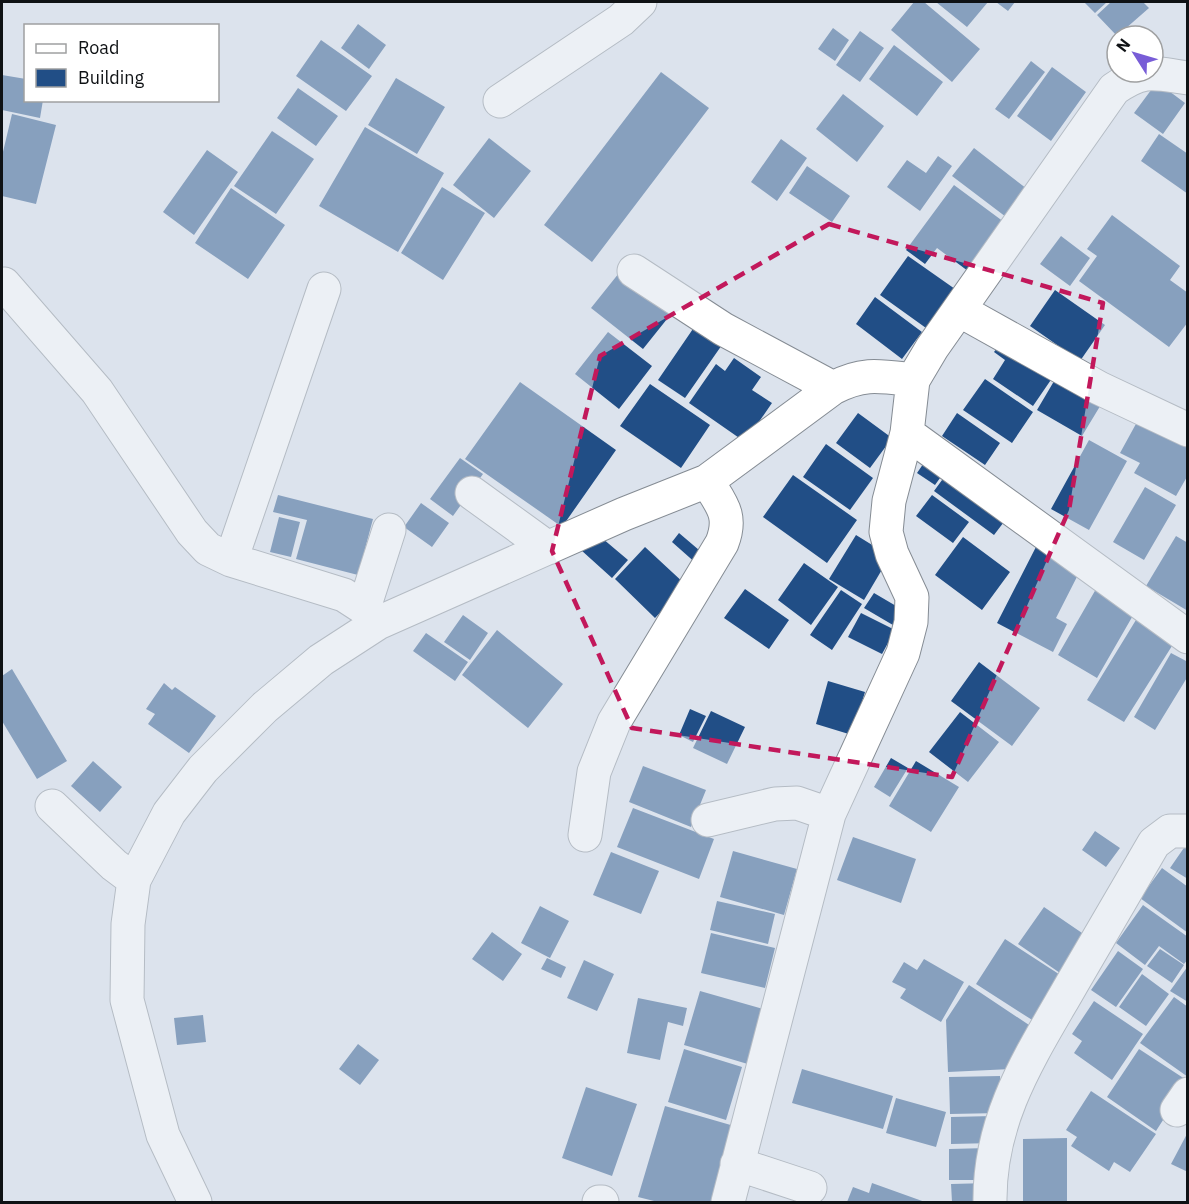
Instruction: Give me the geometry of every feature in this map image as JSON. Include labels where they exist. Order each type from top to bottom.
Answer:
[{"type":"street","points":[[500,101],[621,20],[640,2]]},
{"type":"street","points":[[728,1203],[829,814],[903,653],[911,621],[912,597],[892,554],[886,532],[889,501],[906,433],[913,380],[959,309],[1114,89],[1133,75],[1152,72],[1188,78]]},
{"type":"street","points":[[634,271],[723,329],[833,388]]},
{"type":"street","points":[[4,284],[97,392],[192,532],[208,549],[231,560],[344,595],[371,616]]},
{"type":"street","points":[[231,560],[324,289]]},
{"type":"street","points":[[959,309],[1099,388],[1188,430]]},
{"type":"street","points":[[195,1203],[163,1135],[127,1000],[128,924],[134,880],[169,813],[202,769],[265,707],[371,616],[548,548],[706,481],[833,388],[853,377],[870,375],[913,380]]},
{"type":"street","points":[[906,433],[1188,637]]},
{"type":"street","points":[[585,835],[594,772],[614,722],[722,543],[728,527],[726,512],[706,481]]},
{"type":"street","points":[[472,493],[548,548]]},
{"type":"street","points":[[371,616],[389,530]]},
{"type":"street","points":[[708,820],[775,804],[797,803],[829,814]]},
{"type":"street","points":[[52,806],[114,865],[134,880]]},
{"type":"street","points":[[990,1203],[990,1185],[1000,1126],[1016,1082],[1154,843],[1170,831],[1188,831]]},
{"type":"street","points":[[737,1164],[810,1188]]},
{"type":"highlighted area","points":[[829,224],[1103,303],[1069,510],[952,777],[632,728],[552,551],[600,356]]},
{"type":"building","points":[[914,2],[924,2],[980,49],[952,82],[891,30]]},
{"type":"building","points":[[936,2],[988,2],[967,27]]},
{"type":"building","points":[[996,2],[1015,2],[1008,11]]},
{"type":"building","points":[[1084,2],[1107,2],[1095,13]]},
{"type":"building","points":[[1111,2],[1143,2],[1149,8],[1131,24],[1106,24],[1097,15]]},
{"type":"building","points":[[358,24],[386,45],[369,69],[341,48]]},
{"type":"building","points":[[833,28],[849,40],[835,61],[818,49]]},
{"type":"building","points":[[860,31],[884,48],[860,82],[836,65]]},
{"type":"building","points":[[321,40],[372,76],[346,111],[296,76]]},
{"type":"building","points":[[894,45],[943,82],[917,116],[869,79]]},
{"type":"building","points":[[1031,61],[1045,72],[1009,119],[995,109]]},
{"type":"building","points":[[1052,67],[1086,92],[1051,141],[1017,116]]},
{"type":"building","points":[[661,72],[709,108],[592,262],[544,225]]},
{"type":"building","points":[[2,75],[24,79],[24,102],[43,102],[40,118],[2,110]]},
{"type":"building","points":[[396,78],[445,107],[417,154],[368,125]]},
{"type":"building","points":[[1156,84],[1160,84],[1185,103],[1163,134],[1134,113]]},
{"type":"building","points":[[298,88],[338,116],[316,146],[277,118]]},
{"type":"building","points":[[843,94],[884,126],[857,162],[816,129]]},
{"type":"building","points":[[12,114],[56,125],[36,204],[2,196],[2,156]]},
{"type":"building","points":[[365,127],[444,173],[398,252],[319,206]]},
{"type":"building","points":[[272,131],[314,159],[276,214],[234,186]]},
{"type":"building","points":[[1159,134],[1188,154],[1188,194],[1141,161]]},
{"type":"building","points":[[489,138],[531,171],[494,218],[453,185]]},
{"type":"building","points":[[781,139],[807,158],[777,201],[751,182]]},
{"type":"building","points":[[974,148],[1031,192],[1010,220],[952,176]]},
{"type":"building","points":[[207,150],[238,172],[194,235],[163,212]]},
{"type":"building","points":[[938,156],[952,166],[920,211],[887,187],[907,160],[926,173]]},
{"type":"building","points":[[807,166],[850,196],[832,222],[789,193]]},
{"type":"building","points":[[954,185],[1004,222],[968,271],[937,248],[925,264],[906,250]]},
{"type":"building","points":[[442,187],[485,213],[443,280],[401,253]]},
{"type":"building","points":[[231,188],[285,225],[248,279],[195,243]]},
{"type":"building","points":[[1112,215],[1180,266],[1170,280],[1188,293],[1188,322],[1169,347],[1079,281],[1097,256],[1087,249]]},
{"type":"building","points":[[1061,236],[1090,258],[1070,286],[1040,264]]},
{"type":"building","points":[[908,256],[955,289],[926,328],[880,295]]},
{"type":"building","points":[[623,268],[675,309],[643,349],[591,308]]},
{"type":"building","points":[[1055,290],[1105,325],[1080,361],[1030,326]]},
{"type":"building","points":[[875,297],[922,332],[902,359],[856,324]]},
{"type":"building","points":[[697,323],[724,342],[685,398],[658,380]]},
{"type":"building","points":[[608,332],[652,366],[619,409],[575,374]]},
{"type":"building","points":[[1005,337],[1057,371],[1033,406],[993,379],[1005,360],[994,352]]},
{"type":"building","points":[[734,358],[761,377],[752,390],[772,403],[745,442],[689,403],[716,364],[725,371]]},
{"type":"building","points":[[1060,371],[1105,398],[1082,436],[1037,410]]},
{"type":"building","points":[[985,379],[1033,412],[1012,443],[963,410]]},
{"type":"building","points":[[520,382],[616,450],[562,527],[465,459]]},
{"type":"building","points":[[650,384],[710,425],[681,468],[620,426]]},
{"type":"building","points":[[858,413],[892,438],[870,468],[836,443]]},
{"type":"building","points":[[957,413],[1000,443],[985,465],[942,436]]},
{"type":"building","points":[[1137,422],[1188,433],[1188,475],[1176,496],[1134,473],[1140,463],[1120,453]]},
{"type":"building","points":[[1089,440],[1127,461],[1089,530],[1051,509]]},
{"type":"building","points":[[826,444],[873,478],[850,510],[803,477]]},
{"type":"building","points":[[932,451],[950,464],[935,485],[917,473]]},
{"type":"building","points":[[460,458],[483,474],[453,516],[430,499]]},
{"type":"building","points":[[953,465],[1013,510],[994,535],[934,491]]},
{"type":"building","points":[[793,475],[857,520],[827,563],[763,517]]},
{"type":"building","points":[[1145,487],[1176,505],[1144,560],[1113,542]]},
{"type":"building","points":[[278,495],[373,519],[358,575],[296,559],[307,520],[273,512]]},
{"type":"building","points":[[932,495],[969,522],[953,543],[916,516]]},
{"type":"building","points":[[421,503],[449,523],[432,547],[404,527]]},
{"type":"building","points":[[279,517],[300,522],[291,557],[270,552]]},
{"type":"building","points":[[596,533],[628,560],[612,578],[581,550]]},
{"type":"building","points":[[679,533],[706,556],[698,565],[672,542]]},
{"type":"building","points":[[856,535],[890,556],[864,600],[829,579]]},
{"type":"building","points":[[1176,536],[1188,543],[1188,611],[1146,586]]},
{"type":"building","points":[[963,537],[1010,572],[982,610],[935,575]]},
{"type":"building","points":[[1038,543],[1083,565],[1056,618],[1067,624],[1053,652],[997,623]]},
{"type":"building","points":[[645,547],[686,585],[655,618],[615,579]]},
{"type":"building","points":[[804,563],[838,587],[811,625],[778,600]]},
{"type":"building","points":[[745,589],[789,620],[769,649],[724,618]]},
{"type":"building","points":[[1096,589],[1135,612],[1097,678],[1058,655]]},
{"type":"building","points":[[841,590],[862,604],[832,650],[810,635]]},
{"type":"building","points":[[874,593],[908,613],[898,628],[864,608]]},
{"type":"building","points":[[861,613],[895,630],[882,654],[848,637]]},
{"type":"building","points":[[463,615],[488,633],[470,660],[444,642]]},
{"type":"building","points":[[1139,615],[1177,638],[1124,722],[1087,700]]},
{"type":"building","points":[[497,630],[563,684],[528,728],[462,675]]},
{"type":"building","points":[[426,633],[468,662],[455,681],[413,651]]},
{"type":"building","points":[[1171,653],[1188,662],[1188,676],[1155,730],[1134,717]]},
{"type":"building","points":[[979,662],[1040,708],[1012,746],[951,701]]},
{"type":"building","points":[[12,669],[67,761],[37,779],[2,721],[2,676]]},
{"type":"building","points":[[828,681],[865,692],[852,735],[816,724]]},
{"type":"building","points":[[164,683],[172,690],[175,687],[216,716],[189,753],[148,724],[155,714],[146,709]]},
{"type":"building","points":[[690,709],[706,716],[693,742],[679,735]]},
{"type":"building","points":[[711,711],[745,727],[727,764],[693,748]]},
{"type":"building","points":[[960,712],[999,742],[968,782],[929,752]]},
{"type":"building","points":[[891,758],[908,768],[890,797],[874,787]]},
{"type":"building","points":[[93,761],[122,787],[100,812],[71,786]]},
{"type":"building","points":[[916,761],[959,787],[931,832],[889,806]]},
{"type":"building","points":[[643,766],[706,790],[691,827],[629,802]]},
{"type":"building","points":[[633,808],[714,839],[699,879],[617,847]]},
{"type":"building","points":[[1095,831],[1120,848],[1106,867],[1082,850]]},
{"type":"building","points":[[853,837],[916,859],[901,903],[837,880]]},
{"type":"building","points":[[1188,842],[1188,879],[1170,868]]},
{"type":"building","points":[[733,851],[797,869],[784,915],[720,897]]},
{"type":"building","points":[[611,852],[659,871],[641,914],[593,895]]},
{"type":"building","points":[[1162,868],[1188,887],[1188,933],[1140,898]]},
{"type":"building","points":[[717,901],[775,914],[768,944],[710,930]]},
{"type":"building","points":[[1143,905],[1188,937],[1188,959],[1184,964],[1159,946],[1145,965],[1116,943]]},
{"type":"building","points":[[540,906],[569,921],[550,958],[521,943]]},
{"type":"building","points":[[1044,907],[1085,935],[1060,973],[1018,944]]},
{"type":"building","points":[[492,932],[522,954],[503,981],[472,959]]},
{"type":"building","points":[[711,933],[775,948],[765,988],[701,973]]},
{"type":"building","points":[[1005,939],[1068,980],[1040,1025],[976,984]]},
{"type":"building","points":[[1160,949],[1184,965],[1172,983],[1147,966]]},
{"type":"building","points":[[1118,951],[1143,969],[1116,1007],[1091,990]]},
{"type":"building","points":[[547,958],[566,967],[561,978],[541,969]]},
{"type":"building","points":[[924,959],[964,982],[941,1022],[900,998],[906,989],[892,982],[904,962],[917,970]]},
{"type":"building","points":[[584,960],[614,974],[597,1011],[567,998]]},
{"type":"building","points":[[1188,966],[1188,1002],[1170,991]]},
{"type":"building","points":[[1142,974],[1169,994],[1146,1026],[1119,1007]]},
{"type":"building","points":[[969,985],[1035,1029],[1011,1069],[948,1072],[946,1020]]},
{"type":"building","points":[[700,991],[767,1010],[751,1065],[684,1045]]},
{"type":"building","points":[[1174,997],[1188,1007],[1188,1077],[1140,1043]]},
{"type":"building","points":[[638,998],[687,1008],[683,1026],[668,1022],[660,1060],[627,1053]]},
{"type":"building","points":[[1094,1001],[1143,1034],[1112,1080],[1074,1053],[1082,1041],[1072,1034]]},
{"type":"building","points":[[203,1015],[206,1042],[177,1045],[174,1018]]},
{"type":"building","points":[[358,1044],[379,1060],[360,1085],[339,1069]]},
{"type":"building","points":[[684,1049],[742,1067],[726,1120],[668,1102]]},
{"type":"building","points":[[1139,1049],[1188,1081],[1156,1131],[1107,1097]]},
{"type":"building","points":[[802,1069],[893,1096],[883,1129],[792,1103]]},
{"type":"building","points":[[1000,1076],[1001,1113],[950,1114],[949,1077]]},
{"type":"building","points":[[586,1087],[637,1104],[612,1176],[562,1158]]},
{"type":"building","points":[[1091,1091],[1156,1134],[1130,1172],[1114,1162],[1109,1171],[1071,1146],[1077,1137],[1066,1130]]},
{"type":"building","points":[[896,1098],[946,1112],[936,1147],[886,1133]]},
{"type":"building","points":[[665,1106],[741,1128],[719,1202],[658,1202],[638,1197]]},
{"type":"building","points":[[993,1116],[994,1143],[951,1144],[951,1117]]},
{"type":"building","points":[[1188,1132],[1188,1172],[1171,1164]]},
{"type":"building","points":[[1067,1138],[1067,1202],[1023,1202],[1023,1139]]},
{"type":"building","points":[[988,1148],[988,1180],[949,1180],[949,1149]]},
{"type":"building","points":[[872,1183],[925,1202],[847,1202],[853,1187],[869,1193]]},
{"type":"building","points":[[989,1183],[989,1202],[952,1202],[951,1184]]}]
